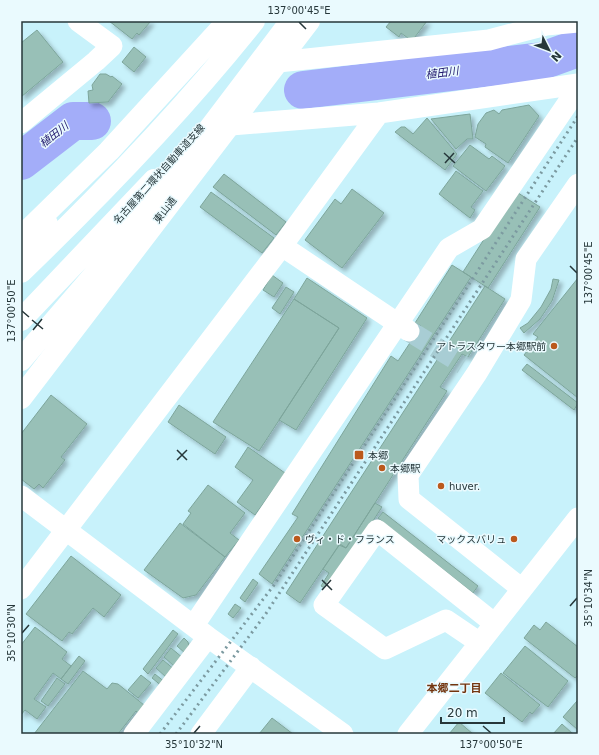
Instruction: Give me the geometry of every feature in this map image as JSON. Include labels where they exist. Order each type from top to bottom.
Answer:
[{"type":"main road","points":[[21,253],[128,136],[217,21]]},
{"type":"main road","points":[[21,237],[108,151],[228,21]]},
{"type":"main road","points":[[21,272],[122,170],[207,77],[254,21]]},
{"type":"main road","points":[[21,360],[107,260],[157,198],[290,21]]},
{"type":"main road","name":"名古屋第二環状自動車道支線","points":[[21,320],[146,188],[290,21]]},
{"type":"main road","name":"東山通","points":[[21,398],[309,21]]},
{"type":"main road","points":[[21,224],[56,193],[128,136]]},
{"type":"main road","points":[[21,356],[118,270]]},
{"type":"street","points":[[21,123],[112,46],[78,21]]},
{"type":"street","points":[[278,62],[489,40],[546,25],[578,22]]},
{"type":"street","points":[[231,125],[379,113],[578,84]]},
{"type":"street","points":[[134,734],[403,328],[449,248],[482,229],[578,88]]},
{"type":"street","points":[[21,590],[282,246],[379,113]]},
{"type":"street","points":[[522,589],[409,499],[408,475],[470,369],[521,300],[526,259],[578,184]]},
{"type":"street","points":[[282,246],[403,328]]},
{"type":"street","points":[[21,496],[201,631],[343,734]]},
{"type":"street","points":[[408,734],[578,518]]},
{"type":"street","points":[[480,643],[446,620],[385,649],[324,605],[377,530],[495,624]]},
{"type":"street","points":[[201,734],[251,667]]},
{"type":"building","points":[[109,21],[151,21],[139,35],[137,33],[132,39]]},
{"type":"building","points":[[391,21],[427,21],[412,41],[401,33],[399,37],[386,27]]},
{"type":"building","points":[[37,30],[63,62],[21,97],[21,43]]},
{"type":"building","points":[[134,47],[146,57],[134,72],[122,62]]},
{"type":"building","points":[[100,74],[112,76],[122,84],[108,102],[89,103],[88,91],[93,90],[92,85]]},
{"type":"building","points":[[529,105],[539,116],[508,163],[485,147],[486,144],[475,137],[478,124],[486,113],[494,110],[499,114],[502,110]]},
{"type":"building","points":[[470,114],[473,139],[467,139],[456,149],[431,119]]},
{"type":"building","points":[[427,118],[457,154],[445,170],[395,132],[401,127],[405,127],[413,134]]},
{"type":"building","points":[[470,145],[489,159],[492,156],[505,166],[486,191],[453,166]]},
{"type":"building","points":[[456,171],[483,191],[471,207],[475,210],[470,218],[439,194]]},
{"type":"building","points":[[224,174],[286,222],[276,235],[213,187]]},
{"type":"building","points":[[352,189],[384,213],[342,268],[305,240],[335,199],[341,204]]},
{"type":"building","points":[[515,191],[540,207],[488,288],[463,272]]},
{"type":"building","points":[[211,192],[274,238],[262,253],[200,207]]},
{"type":"building","points":[[452,265],[471,277],[272,584],[259,574],[298,517],[292,514],[391,356],[398,361],[421,326],[415,323]]},
{"type":"building","points":[[272,275],[283,283],[274,297],[263,290]]},
{"type":"building","points":[[307,278],[367,318],[296,430],[279,420],[339,328],[294,299]]},
{"type":"building","name":"アトラスタワー本郷駅前","points":[[578,278],[578,398],[524,355],[538,337],[533,334]]},
{"type":"building","points":[[553,279],[559,280],[552,301],[540,319],[524,333],[520,328],[528,323],[541,307],[551,289]]},
{"type":"building","name":"本郷駅","points":[[485,286],[505,299],[468,357],[462,354],[440,387],[447,391],[346,548],[339,545],[300,603],[286,593]]},
{"type":"building","points":[[286,287],[294,292],[280,314],[272,308]]},
{"type":"building","points":[[294,299],[339,328],[259,451],[213,422]]},
{"type":"building","points":[[527,364],[578,403],[574,410],[522,370]]},
{"type":"building","points":[[51,395],[87,424],[61,457],[65,460],[43,488],[39,484],[34,489],[21,479],[21,434]]},
{"type":"building","points":[[179,405],[226,437],[215,454],[168,422]]},
{"type":"building","points":[[248,447],[285,473],[255,515],[237,502],[253,480],[235,467]]},
{"type":"building","points":[[208,485],[245,513],[230,533],[239,540],[225,557],[183,524],[191,513],[188,511]]},
{"type":"building","points":[[375,503],[382,507],[328,590],[321,586],[329,573],[323,569],[340,544],[346,548]]},
{"type":"building","points":[[383,512],[478,586],[473,593],[378,518]]},
{"type":"building","points":[[180,523],[225,557],[196,595],[183,598],[144,570]]},
{"type":"building","points":[[71,556],[121,595],[104,617],[93,608],[72,634],[69,632],[62,641],[26,614]]},
{"type":"building","points":[[253,579],[258,583],[245,602],[240,598]]},
{"type":"building","points":[[235,604],[241,608],[233,618],[228,614]]},
{"type":"building","points":[[546,622],[578,647],[578,675],[575,678],[524,638],[534,625],[540,630]]},
{"type":"building","points":[[35,627],[67,652],[62,659],[71,666],[61,679],[53,673],[34,699],[46,707],[37,719],[25,710],[21,715],[21,645]]},
{"type":"building","points":[[173,630],[178,634],[148,674],[143,669]]},
{"type":"building","points":[[184,638],[188,642],[190,650],[186,654],[177,646]]},
{"type":"building","points":[[525,646],[568,681],[548,707],[503,673]]},
{"type":"building","points":[[171,648],[183,658],[175,667],[164,657]]},
{"type":"building","points":[[79,656],[85,661],[68,684],[61,679]]},
{"type":"building","points":[[163,660],[175,670],[167,678],[156,668]]},
{"type":"building","points":[[83,671],[107,689],[112,683],[118,684],[144,705],[138,713],[136,711],[118,734],[34,734]]},
{"type":"building","points":[[501,673],[540,705],[532,714],[530,712],[522,722],[485,693]]},
{"type":"building","points":[[155,674],[166,683],[163,687],[152,678]]},
{"type":"building","points":[[141,675],[151,683],[138,698],[128,690]]},
{"type":"building","points":[[57,678],[65,684],[48,706],[41,701]]},
{"type":"building","points":[[577,701],[578,702],[578,730],[563,717]]},
{"type":"building","points":[[272,718],[293,734],[259,734]]},
{"type":"building","points":[[459,722],[473,734],[449,734]]},
{"type":"building","points":[[562,724],[573,734],[553,734]]},
{"type":"waterway","name":"植田川","points":[[303,90],[542,61],[578,48]]},
{"type":"waterway","name":"植田川","points":[[21,161],[73,121],[92,121]]},
{"type":"tunnel","points":[[409,331],[463,364]]},
{"type":"railway","points":[[160,734],[274,585],[578,116]]},
{"type":"railway","points":[[176,734],[265,615],[578,137]]},
{"type":"place","name":"アトラスタワー本郷駅前","points":[[554,346]]},
{"type":"place","name":"本郷","points":[[359,455]]},
{"type":"place","name":"本郷駅","points":[[382,468]]},
{"type":"place","name":"huver.","points":[[441,486]]},
{"type":"place","name":"ヴィ・ド・フランス","points":[[297,539]]},
{"type":"place","name":"マックスバリュ","points":[[514,539]]},
{"type":"district","name":"本郷二丁目","points":[[454,688]]}]
